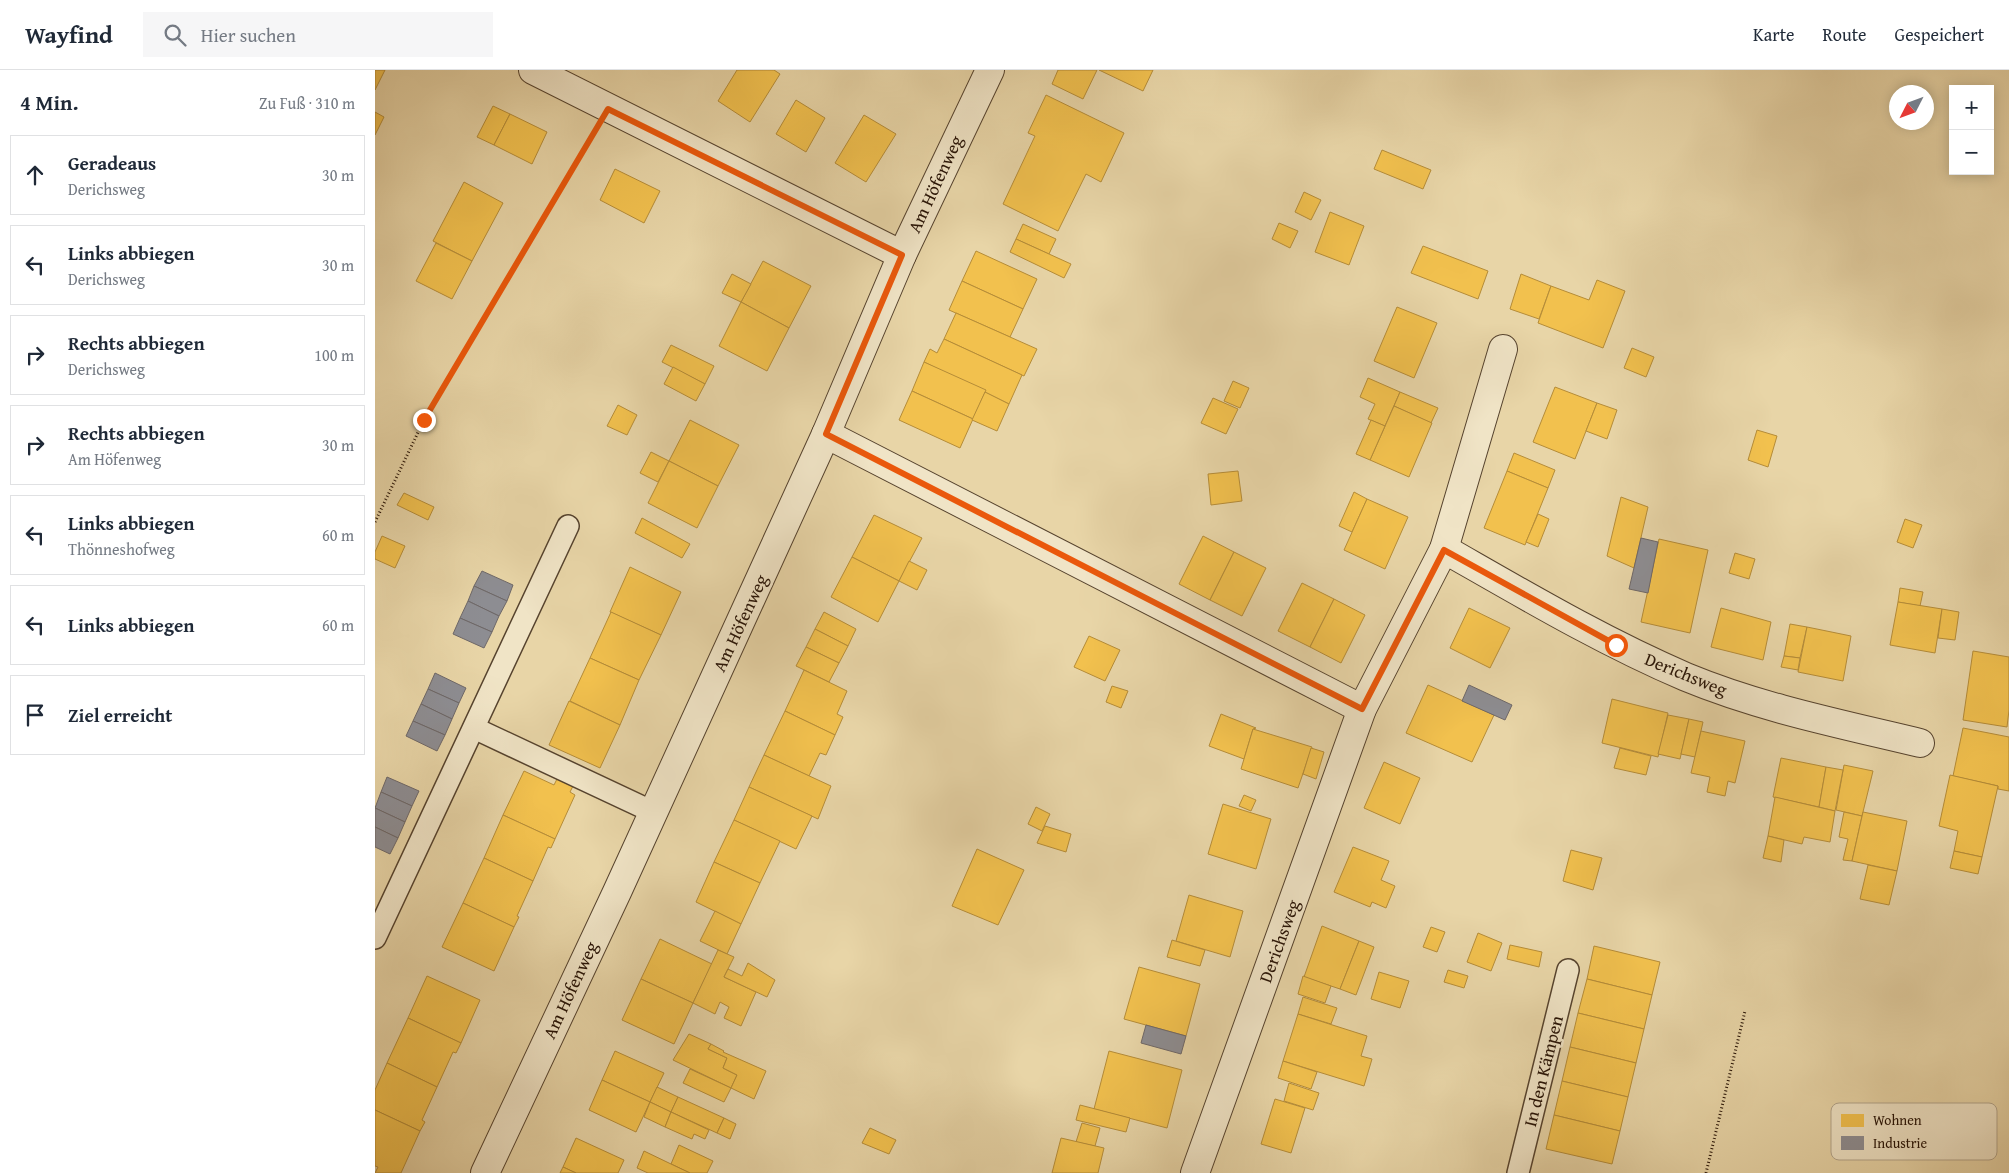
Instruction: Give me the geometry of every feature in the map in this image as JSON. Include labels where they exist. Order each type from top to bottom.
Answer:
[{"type":"street","points":[[533,70],[902,255]]},
{"type":"street","name":"Am Höfenweg","points":[[485,1173],[826,434],[902,255],[990,70]]},
{"type":"street","name":"Derichsweg","points":[[1195,1173],[1362,709],[1444,550],[1503,349]]},
{"type":"street","points":[[826,434],[1362,709]]},
{"type":"street","name":"Derichsweg","points":[[1444,550],[1616,645],[1687,677],[1767,705],[1920,743]]},
{"type":"lane","points":[[375,938],[568,526]]},
{"type":"lane","points":[[473,728],[653,812]]},
{"type":"lane","name":"In den Kämpen","points":[[1517,1173],[1569,970]]},
{"type":"path","points":[[375,522],[424,420],[608,109]]},
{"type":"path","points":[[1706,1173],[1745,1011]]},
{"type":"building: Wohnen","points":[[375,70],[385,70],[375,90]]},
{"type":"building: Wohnen","points":[[737,70],[774,70],[780,74],[750,122],[718,101]]},
{"type":"building: Wohnen","points":[[1058,70],[1097,70],[1083,99],[1052,84]]},
{"type":"building: Wohnen","points":[[1099,70],[1153,70],[1143,91]]},
{"type":"building: Wohnen","points":[[1046,95],[1124,133],[1101,182],[1086,174],[1058,231],[1003,204],[1035,136],[1028,133]]},
{"type":"building: Wohnen","points":[[796,100],[825,118],[806,152],[776,134]]},
{"type":"building: Wohnen","points":[[493,106],[510,114],[494,145],[477,137]]},
{"type":"building: Wohnen","points":[[375,112],[384,117],[375,135]]},
{"type":"building: Wohnen","points":[[510,114],[547,132],[532,164],[494,145]]},
{"type":"building: Wohnen","points":[[864,115],[896,134],[866,182],[835,163]]},
{"type":"building: Wohnen","points":[[1382,150],[1431,170],[1423,189],[1374,169]]},
{"type":"building: Wohnen","points":[[615,169],[660,191],[644,223],[600,200]]},
{"type":"building: Wohnen","points":[[464,182],[503,203],[472,261],[433,241]]},
{"type":"building: Wohnen","points":[[1304,192],[1321,200],[1311,220],[1295,212]]},
{"type":"building: Wohnen","points":[[1330,212],[1364,226],[1349,265],[1315,252]]},
{"type":"building: Wohnen","points":[[1279,223],[1298,231],[1290,248],[1272,239]]},
{"type":"building: Wohnen","points":[[1023,224],[1056,239],[1049,254],[1016,239]]},
{"type":"building: Wohnen","points":[[1016,239],[1071,264],[1064,278],[1010,252]]},
{"type":"building: Wohnen","points":[[436,243],[472,261],[452,299],[416,281]]},
{"type":"building: Wohnen","points":[[1423,246],[1488,271],[1478,299],[1411,273]]},
{"type":"building: Wohnen","points":[[976,251],[1037,279],[1023,309],[962,281]]},
{"type":"building: Wohnen","points":[[763,261],[811,286],[789,328],[741,302]]},
{"type":"building: Wohnen","points":[[732,274],[751,284],[741,302],[722,293]]},
{"type":"building: Wohnen","points":[[1521,274],[1551,286],[1539,319],[1510,309]]},
{"type":"building: Wohnen","points":[[1597,280],[1625,291],[1603,348],[1538,323],[1551,286],[1589,300]]},
{"type":"building: Wohnen","points":[[962,281],[1023,309],[1010,337],[949,310]]},
{"type":"building: Wohnen","points":[[741,302],[789,328],[767,371],[719,346]]},
{"type":"building: Wohnen","points":[[1397,307],[1437,323],[1414,378],[1374,361]]},
{"type":"building: Wohnen","points":[[956,313],[1037,349],[1024,376],[944,339]]},
{"type":"building: Wohnen","points":[[944,339],[1022,375],[1009,404],[924,362],[930,349],[937,353]]},
{"type":"building: Wohnen","points":[[671,345],[714,366],[705,384],[662,362]]},
{"type":"building: Wohnen","points":[[1632,348],[1654,357],[1646,377],[1624,368]]},
{"type":"building: Wohnen","points":[[924,362],[986,390],[973,419],[912,391]]},
{"type":"building: Wohnen","points":[[673,367],[705,384],[696,401],[664,384]]},
{"type":"building: Wohnen","points":[[1368,378],[1400,392],[1385,426],[1368,419],[1375,404],[1360,397]]},
{"type":"building: Wohnen","points":[[1233,381],[1249,388],[1240,408],[1224,401]]},
{"type":"building: Wohnen","points":[[1555,387],[1597,403],[1575,459],[1533,442]]},
{"type":"building: Wohnen","points":[[912,391],[973,419],[960,448],[899,420]]},
{"type":"building: Wohnen","points":[[985,392],[1009,404],[997,431],[972,420]]},
{"type":"building: Wohnen","points":[[1400,392],[1438,408],[1431,423],[1394,406]]},
{"type":"building: Wohnen","points":[[1213,398],[1238,409],[1226,434],[1201,423]]},
{"type":"building: Wohnen","points":[[1597,403],[1617,410],[1607,439],[1586,431]]},
{"type":"building: Wohnen","points":[[618,405],[637,415],[627,435],[607,426]]},
{"type":"building: Wohnen","points":[[1394,406],[1432,423],[1409,477],[1370,460]]},
{"type":"building: Wohnen","points":[[690,420],[739,445],[718,486],[669,461]]},
{"type":"building: Wohnen","points":[[1371,420],[1385,426],[1370,460],[1356,454]]},
{"type":"building: Wohnen","points":[[1757,430],[1777,436],[1768,467],[1748,460]]},
{"type":"building: Wohnen","points":[[651,452],[669,461],[658,482],[640,473]]},
{"type":"building: Wohnen","points":[[1514,453],[1555,470],[1548,488],[1507,471]]},
{"type":"building: Wohnen","points":[[669,461],[718,486],[697,528],[648,503]]},
{"type":"building: Wohnen","points":[[1238,471],[1242,501],[1211,505],[1208,474]]},
{"type":"building: Wohnen","points":[[1507,471],[1548,488],[1525,545],[1484,528]]},
{"type":"building: Wohnen","points":[[1354,492],[1367,499],[1352,532],[1339,526]]},
{"type":"building: Wohnen","points":[[404,493],[434,507],[428,520],[397,505]]},
{"type":"building: Wohnen","points":[[1621,497],[1648,507],[1634,568],[1607,556]]},
{"type":"building: Wohnen","points":[[1367,499],[1408,517],[1385,569],[1344,550]]},
{"type":"building: Wohnen","points":[[1538,514],[1549,519],[1538,547],[1526,542]]},
{"type":"building: Wohnen","points":[[874,515],[922,538],[899,581],[852,557]]},
{"type":"building: Wohnen","points":[[642,518],[690,544],[682,558],[635,533]]},
{"type":"building: Wohnen","points":[[1905,519],[1922,525],[1913,548],[1897,542]]},
{"type":"building: Wohnen","points":[[382,536],[405,546],[395,568],[375,559],[375,552]]},
{"type":"building: Wohnen","points":[[1203,536],[1234,552],[1210,600],[1179,584]]},
{"type":"building: Wohnen","points":[[1659,539],[1708,550],[1690,633],[1641,622]]},
{"type":"building: Wohnen","points":[[1234,552],[1266,568],[1242,616],[1210,600]]},
{"type":"building: Wohnen","points":[[1735,553],[1755,559],[1749,579],[1729,573]]},
{"type":"building: Wohnen","points":[[852,557],[899,581],[878,622],[831,597]]},
{"type":"building: Wohnen","points":[[909,561],[927,570],[917,590],[899,581]]},
{"type":"building: Wohnen","points":[[630,567],[681,592],[661,635],[610,612]]},
{"type":"building: Wohnen","points":[[1302,583],[1334,599],[1310,647],[1278,631]]},
{"type":"building: Wohnen","points":[[1900,588],[1923,592],[1920,606],[1898,602]]},
{"type":"building: Wohnen","points":[[1334,599],[1365,615],[1341,663],[1310,647]]},
{"type":"building: Wohnen","points":[[1898,602],[1942,609],[1935,653],[1890,645]]},
{"type":"building: Wohnen","points":[[1469,608],[1510,628],[1490,668],[1450,648]]},
{"type":"building: Wohnen","points":[[1721,608],[1771,622],[1763,660],[1711,647]]},
{"type":"building: Wohnen","points":[[1942,609],[1959,612],[1955,640],[1938,638]]},
{"type":"building: Wohnen","points":[[611,612],[661,635],[639,680],[590,658]]},
{"type":"building: Wohnen","points":[[824,612],[856,629],[848,646],[815,629]]},
{"type":"building: Wohnen","points":[[1790,624],[1807,627],[1800,658],[1784,656]]},
{"type":"building: Wohnen","points":[[1807,627],[1851,636],[1843,681],[1798,672]]},
{"type":"building: Wohnen","points":[[815,629],[848,646],[839,663],[806,647]]},
{"type":"building: Wohnen","points":[[1089,636],[1120,650],[1105,681],[1074,667]]},
{"type":"building: Wohnen","points":[[806,647],[839,663],[829,682],[796,666]]},
{"type":"building: Wohnen","points":[[1973,651],[2009,657],[2009,710],[2007,727],[1963,720]]},
{"type":"building: Wohnen","points":[[1784,656],[1800,658],[1798,670],[1781,667]]},
{"type":"building: Wohnen","points":[[590,658],[639,680],[620,725],[570,701]]},
{"type":"building: Wohnen","points":[[804,670],[847,691],[837,714],[843,717],[835,735],[785,711]]},
{"type":"building: Wohnen","points":[[1428,685],[1494,715],[1472,762],[1406,733]]},
{"type":"building: Wohnen","points":[[1112,686],[1128,691],[1121,708],[1106,702]]},
{"type":"building: Wohnen","points":[[1612,699],[1668,713],[1658,757],[1602,743]]},
{"type":"building: Wohnen","points":[[569,701],[620,725],[600,768],[549,745]]},
{"type":"building: Wohnen","points":[[785,711],[835,735],[826,755],[820,753],[809,776],[764,755]]},
{"type":"building: Wohnen","points":[[1221,714],[1256,728],[1253,729],[1244,759],[1209,746]]},
{"type":"building: Wohnen","points":[[1668,715],[1689,719],[1680,759],[1658,754]]},
{"type":"building: Wohnen","points":[[1689,719],[1703,722],[1695,757],[1681,754]]},
{"type":"building: Wohnen","points":[[1963,728],[2009,737],[2009,791],[1998,789],[1998,786],[1953,776]]},
{"type":"building: Wohnen","points":[[1253,729],[1312,747],[1298,788],[1241,769]]},
{"type":"building: Wohnen","points":[[1701,731],[1745,741],[1735,783],[1728,781],[1725,796],[1707,792],[1710,777],[1691,773]]},
{"type":"building: Wohnen","points":[[1311,748],[1324,752],[1316,779],[1303,774]]},
{"type":"building: Wohnen","points":[[1620,748],[1651,756],[1646,775],[1614,768]]},
{"type":"building: Wohnen","points":[[764,755],[831,786],[818,819],[749,787]]},
{"type":"building: Wohnen","points":[[1781,758],[1826,767],[1819,807],[1773,797]]},
{"type":"building: Wohnen","points":[[1384,762],[1420,778],[1400,824],[1364,808]]},
{"type":"building: Wohnen","points":[[1844,765],[1873,771],[1862,816],[1836,810]]},
{"type":"building: Wohnen","points":[[1826,767],[1843,770],[1835,811],[1819,807]]},
{"type":"building: Wohnen","points":[[524,771],[554,785],[558,777],[574,784],[570,792],[575,795],[555,839],[503,815]]},
{"type":"building: Wohnen","points":[[1950,775],[1998,786],[1982,857],[1954,851],[1958,831],[1939,826]]},
{"type":"building: Wohnen","points":[[749,787],[812,816],[796,849],[734,820]]},
{"type":"building: Wohnen","points":[[1244,795],[1256,800],[1251,811],[1239,806]]},
{"type":"building: Wohnen","points":[[1775,797],[1835,811],[1830,842],[1804,837],[1802,844],[1768,836]]},
{"type":"building: Wohnen","points":[[1223,804],[1271,819],[1256,869],[1208,854]]},
{"type":"building: Wohnen","points":[[1036,807],[1050,814],[1042,831],[1028,824]]},
{"type":"building: Wohnen","points":[[1844,812],[1862,816],[1852,861],[1843,860],[1848,839],[1839,837]]},
{"type":"building: Wohnen","points":[[1863,812],[1907,821],[1897,871],[1852,861]]},
{"type":"building: Wohnen","points":[[503,815],[555,839],[551,848],[548,847],[533,881],[484,858]]},
{"type":"building: Wohnen","points":[[734,820],[780,841],[760,883],[714,862]]},
{"type":"building: Wohnen","points":[[1045,826],[1071,834],[1066,852],[1037,843]]},
{"type":"building: Wohnen","points":[[1768,836],[1784,840],[1781,862],[1763,858]]},
{"type":"building: Wohnen","points":[[1353,847],[1389,861],[1381,880],[1395,886],[1386,908],[1372,902],[1370,907],[1334,892]]},
{"type":"building: Wohnen","points":[[977,849],[1024,870],[998,925],[952,906]]},
{"type":"building: Wohnen","points":[[1571,850],[1602,858],[1593,890],[1563,881]]},
{"type":"building: Wohnen","points":[[1954,851],[1982,857],[1978,874],[1950,868]]},
{"type":"building: Wohnen","points":[[484,858],[533,881],[514,927],[463,903]]},
{"type":"building: Wohnen","points":[[714,862],[760,883],[741,924],[696,902]]},
{"type":"building: Wohnen","points":[[1868,865],[1897,871],[1889,905],[1860,899]]},
{"type":"building: Wohnen","points":[[1189,895],[1243,911],[1230,957],[1176,941]]},
{"type":"building: Wohnen","points":[[463,903],[514,927],[494,971],[442,947]]},
{"type":"building: Wohnen","points":[[715,911],[741,924],[727,954],[700,941]]},
{"type":"building: Wohnen","points":[[1322,926],[1359,941],[1340,989],[1304,977]]},
{"type":"building: Wohnen","points":[[1431,927],[1445,932],[1437,952],[1423,947]]},
{"type":"building: Wohnen","points":[[1478,933],[1502,943],[1491,971],[1467,962]]},
{"type":"building: Wohnen","points":[[660,939],[712,964],[693,1003],[641,979]]},
{"type":"building: Wohnen","points":[[1172,940],[1205,950],[1200,966],[1167,957]]},
{"type":"building: Wohnen","points":[[1359,941],[1374,947],[1356,995],[1340,989]]},
{"type":"building: Wohnen","points":[[1510,945],[1542,952],[1539,967],[1507,959]]},
{"type":"building: Wohnen","points":[[1594,946],[1660,962],[1652,995],[1587,979]]},
{"type":"building: Wohnen","points":[[718,950],[734,957],[724,977],[756,992],[741,1026],[724,1018],[729,1007],[720,1002],[715,1014],[693,1003]]},
{"type":"building: Wohnen","points":[[748,963],[775,980],[767,997],[724,977],[728,969],[742,976]]},
{"type":"building: Wohnen","points":[[1139,967],[1200,984],[1186,1036],[1124,1019]]},
{"type":"building: Wohnen","points":[[1448,970],[1468,976],[1464,988],[1444,982]]},
{"type":"building: Wohnen","points":[[1379,972],[1409,981],[1400,1008],[1371,999]]},
{"type":"building: Wohnen","points":[[427,976],[480,1000],[461,1043],[408,1018]]},
{"type":"building: Wohnen","points":[[1303,976],[1331,986],[1325,1003],[1298,994]]},
{"type":"building: Wohnen","points":[[641,979],[693,1003],[674,1044],[622,1020]]},
{"type":"building: Wohnen","points":[[1587,979],[1652,995],[1644,1029],[1578,1013]]},
{"type":"building: Wohnen","points":[[1303,997],[1337,1008],[1331,1024],[1298,1014]]},
{"type":"building: Wohnen","points":[[1578,1013],[1644,1029],[1636,1063],[1570,1047]]},
{"type":"building: Wohnen","points":[[1298,1014],[1367,1036],[1361,1056],[1372,1059],[1364,1086],[1283,1061]]},
{"type":"building: Wohnen","points":[[408,1018],[461,1043],[456,1053],[453,1052],[437,1087],[387,1063]]},
{"type":"building: Wohnen","points":[[689,1034],[711,1044],[708,1049],[727,1058],[723,1068],[737,1075],[731,1088],[673,1060]]},
{"type":"building: Wohnen","points":[[711,1044],[723,1052],[766,1071],[754,1099],[731,1088],[737,1075],[723,1068],[727,1058],[708,1049]]},
{"type":"building: Wohnen","points":[[1570,1047],[1636,1063],[1628,1097],[1562,1081]]},
{"type":"building: Wohnen","points":[[615,1051],[664,1073],[650,1102],[602,1080]]},
{"type":"building: Wohnen","points":[[1109,1051],[1182,1070],[1167,1128],[1094,1109]]},
{"type":"building: Wohnen","points":[[1283,1061],[1317,1072],[1311,1089],[1278,1078]]},
{"type":"building: Wohnen","points":[[387,1063],[437,1087],[422,1120],[425,1122],[420,1131],[375,1110],[375,1090]]},
{"type":"building: Wohnen","points":[[690,1069],[731,1088],[724,1102],[683,1083]]},
{"type":"building: Wohnen","points":[[602,1080],[650,1102],[636,1132],[589,1110]]},
{"type":"building: Wohnen","points":[[1562,1081],[1628,1097],[1620,1131],[1554,1115]]},
{"type":"building: Wohnen","points":[[1289,1083],[1319,1093],[1313,1110],[1284,1101]]},
{"type":"building: Wohnen","points":[[657,1087],[678,1097],[671,1112],[650,1102]]},
{"type":"building: Wohnen","points":[[678,1097],[724,1118],[717,1133],[671,1112]]},
{"type":"building: Wohnen","points":[[1275,1099],[1305,1108],[1291,1153],[1261,1144]]},
{"type":"building: Wohnen","points":[[650,1102],[671,1112],[665,1127],[644,1117]]},
{"type":"building: Wohnen","points":[[1080,1105],[1130,1118],[1126,1132],[1076,1120]]},
{"type":"building: Wohnen","points":[[375,1110],[420,1131],[401,1173],[375,1173],[378,1167],[375,1166]]},
{"type":"building: Wohnen","points":[[671,1112],[709,1130],[705,1139],[694,1134],[692,1139],[665,1127]]},
{"type":"building: Wohnen","points":[[1554,1115],[1620,1131],[1612,1164],[1546,1149]]},
{"type":"building: Wohnen","points":[[724,1118],[736,1124],[730,1139],[717,1133]]},
{"type":"building: Wohnen","points":[[1082,1123],[1100,1128],[1095,1146],[1076,1142]]},
{"type":"building: Wohnen","points":[[870,1128],[896,1140],[889,1154],[862,1143]]},
{"type":"building: Wohnen","points":[[576,1138],[624,1160],[618,1173],[576,1173],[563,1167]]},
{"type":"building: Wohnen","points":[[1061,1138],[1104,1148],[1098,1173],[1052,1173]]},
{"type":"building: Wohnen","points":[[679,1145],[713,1161],[707,1173],[690,1173],[671,1164]]},
{"type":"building: Wohnen","points":[[644,1151],[690,1173],[648,1173],[637,1168]]},
{"type":"building: Wohnen","points":[[563,1167],[576,1173],[560,1173]]},
{"type":"building: Industrie","points":[[1641,538],[1658,542],[1648,593],[1629,589]]},
{"type":"building: Industrie","points":[[482,571],[513,585],[507,601],[474,586]]},
{"type":"building: Industrie","points":[[474,586],[507,601],[499,616],[468,601]]},
{"type":"building: Industrie","points":[[468,601],[499,616],[492,632],[460,618]]},
{"type":"building: Industrie","points":[[460,618],[492,632],[484,648],[453,634]]},
{"type":"building: Industrie","points":[[435,673],[466,688],[459,703],[428,689]]},
{"type":"building: Industrie","points":[[1469,685],[1512,705],[1505,720],[1462,701]]},
{"type":"building: Industrie","points":[[428,689],[459,703],[452,719],[421,704]]},
{"type":"building: Industrie","points":[[421,704],[452,719],[445,735],[413,721]]},
{"type":"building: Industrie","points":[[413,721],[445,735],[437,751],[406,736]]},
{"type":"building: Industrie","points":[[387,777],[419,791],[412,806],[381,792]]},
{"type":"building: Industrie","points":[[381,792],[412,806],[405,822],[375,808]]},
{"type":"building: Industrie","points":[[375,808],[405,822],[398,838],[375,827]]},
{"type":"building: Industrie","points":[[375,827],[398,838],[390,854],[375,847]]},
{"type":"building: Industrie","points":[[1146,1025],[1186,1036],[1181,1054],[1141,1043]]},
{"type":"route","points":[[424,420],[608,109],[902,255],[826,434],[1362,709],[1444,550],[1616,645]]}]
